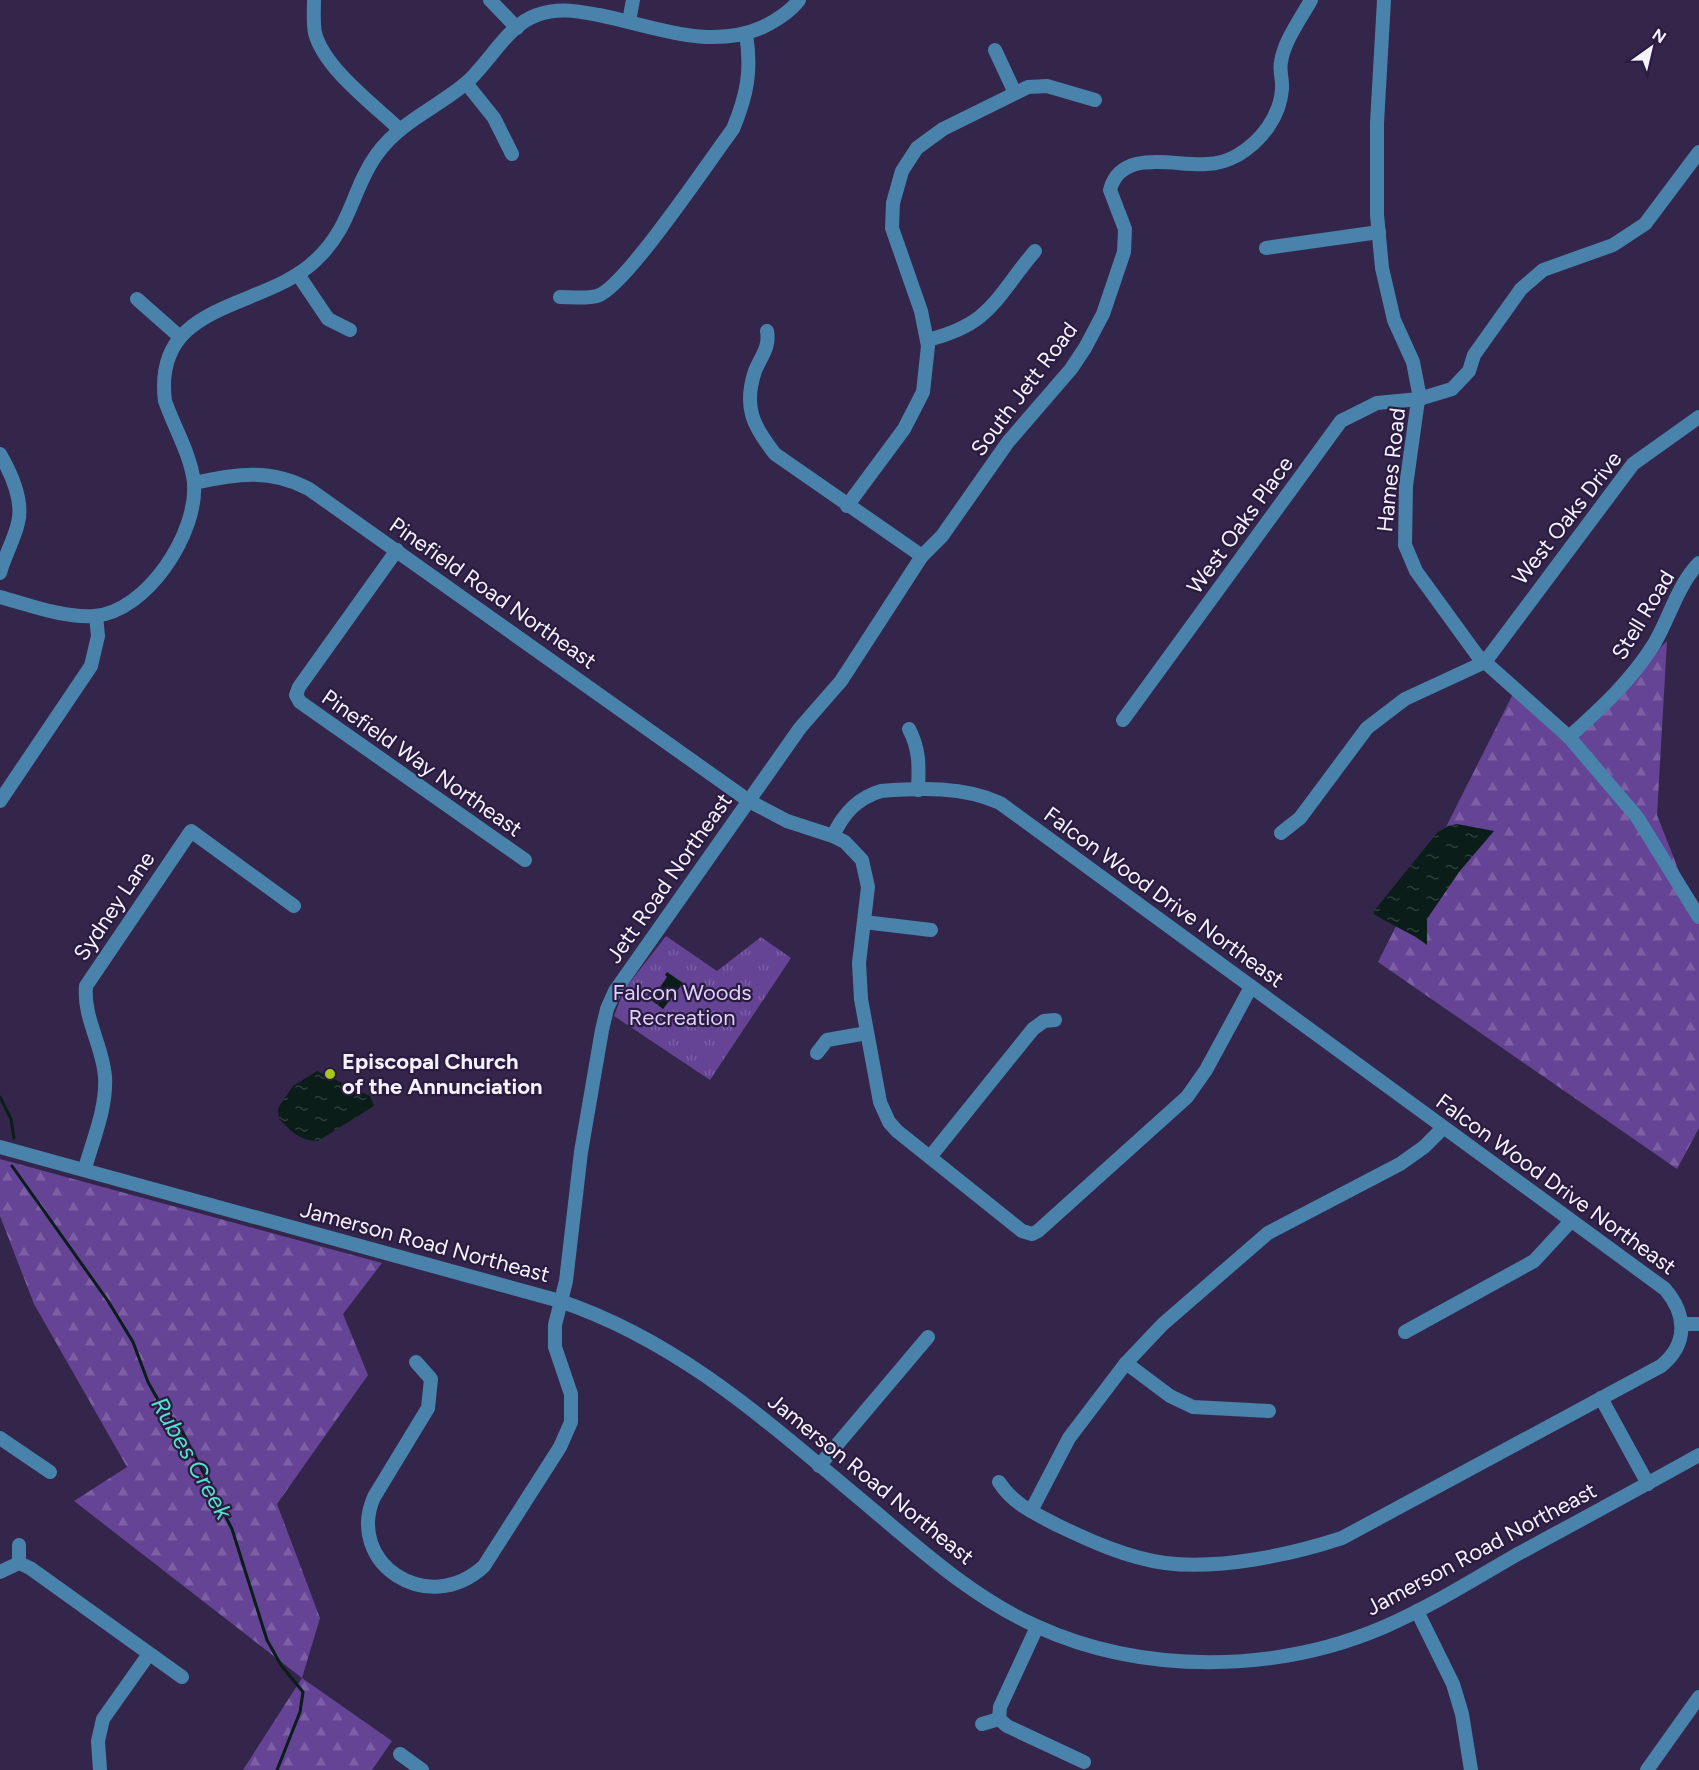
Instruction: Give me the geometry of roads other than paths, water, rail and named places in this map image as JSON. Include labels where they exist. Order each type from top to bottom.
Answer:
[{"type":"street","points":[[314,0],[315,33],[323,51],[334,66],[399,129]]},
{"type":"street","points":[[490,0],[517,28]]},
{"type":"street","points":[[629,21],[633,0]]},
{"type":"street","points":[[0,597],[65,614],[96,616],[133,600],[157,578],[177,547],[186,526],[194,483],[165,401],[163,387],[167,365],[180,337],[207,314],[299,276],[339,234],[371,163],[399,129],[466,83],[517,28],[534,16],[566,9],[629,21],[697,38],[732,38],[746,34],[786,13],[799,0]]},
{"type":"street","name":"South Jett Road","points":[[880,621],[922,556],[942,536],[1008,442],[1071,369],[1096,330],[1115,283],[1124,252],[1125,229],[1110,190],[1112,183],[1123,170],[1138,164],[1159,161],[1207,165],[1223,161],[1252,146],[1275,115],[1282,91],[1281,62],[1311,0]]},
{"type":"street","name":"Hames Road","points":[[1384,0],[1377,123],[1379,232],[1385,289],[1394,320],[1413,362],[1419,399],[1404,504],[1405,545],[1416,571],[1436,601],[1485,662],[1569,737],[1637,817],[1699,917]]},
{"type":"street","points":[[564,297],[598,296],[616,284],[636,262],[733,129],[742,106],[750,71],[746,34]]},
{"type":"street","points":[[996,50],[1015,93]]},
{"type":"street","points":[[466,83],[494,118],[512,154]]},
{"type":"street","points":[[847,506],[904,429],[923,392],[927,340],[921,310],[892,228],[893,203],[902,171],[917,148],[943,129],[1028,87],[1047,86],[1095,100]]},
{"type":"street","name":"West Oaks Place","points":[[1124,720],[1341,421],[1377,404],[1419,399],[1452,389],[1468,371],[1474,355],[1521,289],[1543,270],[1613,245],[1645,224],[1699,152]]},
{"type":"street","points":[[1266,248],[1379,232]]},
{"type":"street","points":[[927,340],[956,333],[986,314],[1035,251]]},
{"type":"street","points":[[299,276],[328,319],[350,330]]},
{"type":"street","points":[[137,299],[180,337]]},
{"type":"street","points":[[767,331],[769,343],[755,371],[751,392],[750,411],[756,431],[775,454],[922,556]]},
{"type":"street","name":"West Oaks Drive","points":[[1485,662],[1633,464],[1699,417]]},
{"type":"street","points":[[0,454],[10,473],[20,509],[19,521],[0,573]]},
{"type":"street","name":"Pinefield Road Northeast","points":[[194,483],[247,474],[284,477],[309,489],[749,801],[787,821],[833,836],[855,851],[865,868],[868,887],[859,981],[867,1033],[884,1113],[897,1131],[1022,1231],[1032,1234],[1038,1231],[1187,1097],[1206,1071],[1251,987]]},
{"type":"street","name":"Pinefield Way Northeast","points":[[396,550],[305,678],[296,695],[300,702],[308,708],[525,860]]},
{"type":"street","name":"Stell Road","points":[[1569,737],[1615,695],[1635,672],[1655,643],[1699,562]]},
{"type":"street","points":[[0,801],[91,666],[98,636],[96,616]]},
{"type":"street","name":"Jett Road Northeast","points":[[416,1362],[431,1379],[428,1408],[374,1497],[369,1512],[370,1531],[377,1554],[395,1575],[411,1584],[438,1588],[463,1581],[484,1566],[569,1429],[572,1401],[554,1336],[569,1257],[581,1152],[607,1009],[615,992],[800,728],[842,681],[880,621]]},
{"type":"street","points":[[1281,833],[1300,818],[1367,728],[1405,699],[1485,662]]},
{"type":"street","points":[[909,729],[917,744],[918,790]]},
{"type":"street","name":"Falcon Wood Drive Northeast","points":[[833,836],[849,810],[868,795],[918,790],[975,794],[1000,803],[1665,1289],[1678,1305],[1683,1324]]},
{"type":"street","name":"Sydney Lane","points":[[85,1168],[102,1105],[105,1079],[88,1016],[86,986],[191,831],[294,906]]},
{"type":"street","points":[[864,922],[931,930]]},
{"type":"street","points":[[930,1157],[1033,1029],[1044,1021],[1055,1020]]},
{"type":"street","points":[[817,1053],[827,1040],[867,1033]]},
{"type":"street","points":[[1031,1511],[1069,1438],[1126,1363],[1163,1324],[1268,1233],[1400,1164],[1424,1147],[1443,1128]]},
{"type":"street","name":"Jamerson Road Northeast","points":[[0,1147],[85,1168],[560,1301],[624,1326],[682,1359],[746,1404],[950,1574],[1037,1627],[1086,1644],[1130,1654],[1173,1661],[1250,1660],[1289,1657],[1348,1641],[1417,1611],[1699,1455]]},
{"type":"street","points":[[1405,1332],[1534,1261],[1571,1221]]},
{"type":"street","points":[[999,1482],[1016,1502],[1031,1511],[1108,1548],[1165,1563],[1245,1559],[1310,1548],[1342,1538],[1668,1360],[1681,1341],[1683,1324],[1699,1324]]},
{"type":"street","points":[[819,1466],[928,1337]]},
{"type":"street","points":[[1126,1363],[1170,1396],[1192,1407],[1269,1411]]},
{"type":"street","points":[[1601,1398],[1648,1484]]},
{"type":"street","points":[[0,1438],[50,1472]]},
{"type":"street","points":[[19,1545],[19,1563]]},
{"type":"street","points":[[0,1572],[19,1563],[30,1568],[182,1677]]},
{"type":"street","points":[[1417,1611],[1456,1691],[1471,1770]]},
{"type":"street","points":[[999,1719],[1000,1707],[1037,1627]]},
{"type":"street","points":[[100,1770],[98,1741],[103,1719],[149,1654]]},
{"type":"street","points":[[1647,1770],[1699,1697]]},
{"type":"street","points":[[982,1724],[999,1719]]},
{"type":"street","points":[[999,1719],[1007,1726],[1084,1762]]},
{"type":"street","points":[[400,1754],[422,1770]]},
{"type":"water","points":[[1457,824],[1494,831],[1459,872],[1427,919],[1427,945],[1374,914],[1374,911],[1437,833],[1448,826]]},
{"type":"water","points":[[667,972],[683,983],[663,1009],[651,1000],[667,977],[665,975]]},
{"type":"water","points":[[317,1071],[370,1096],[374,1106],[318,1141],[312,1141],[292,1131],[279,1119],[278,1108],[293,1086]]},
{"type":"waterway","name":"Rubes Creek","points":[[0,1097],[11,1119],[14,1138]]},
{"type":"waterway","name":"Rubes Creek","points":[[12,1166],[108,1301],[133,1342],[148,1382],[162,1407],[181,1429],[232,1529],[267,1640],[281,1665],[303,1692],[300,1712],[277,1770]]},
{"type":"place","name":"Episcopal Church of the Annunciation","points":[[330,1074]]},
{"type":"park label","name":"Falcon Woods Recreation","points":[[682,1004]]}]
